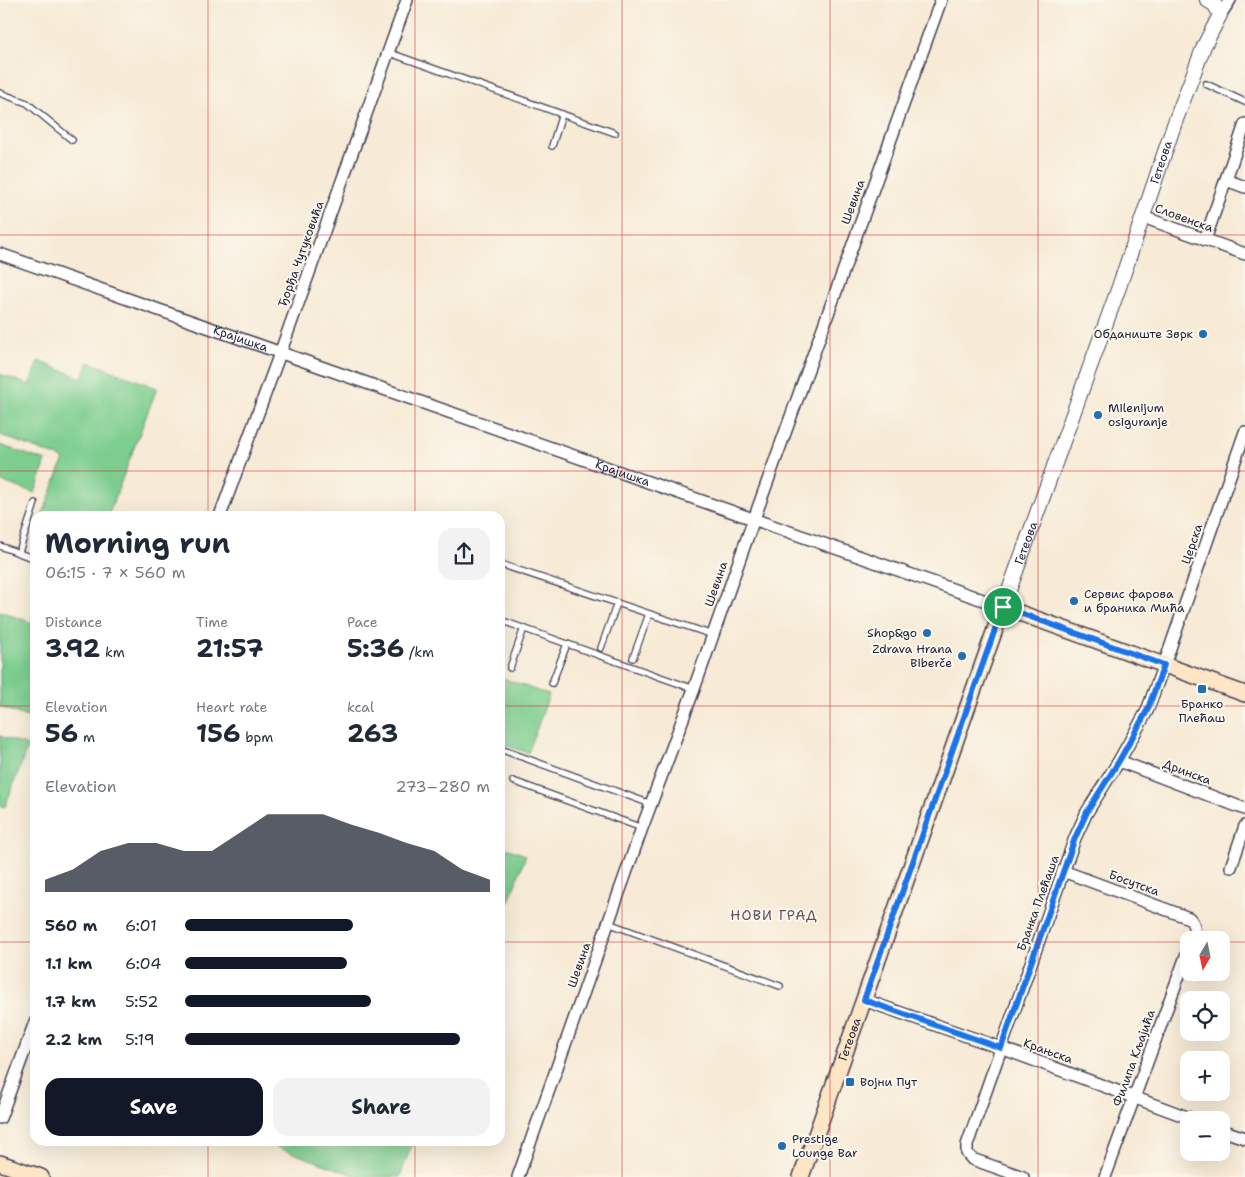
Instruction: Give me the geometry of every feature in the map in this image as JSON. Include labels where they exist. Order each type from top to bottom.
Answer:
[{"type":"main road","name":"Крајишка","points":[[1003,607],[1245,694]]},
{"type":"main road","name":"Гетеова","points":[[801,1177],[1003,607]]},
{"type":"main road","points":[[0,1162],[41,1177]]},
{"type":"street","name":"Ђорђа Чутуковића","points":[[222,511],[407,0]]},
{"type":"street","name":"Шевина","points":[[518,1177],[941,0]]},
{"type":"street","points":[[1207,0],[1215,5],[1220,15]]},
{"type":"street","name":"Гетеова","points":[[1003,607],[1119,287],[1188,87],[1204,46],[1230,0]]},
{"type":"street","points":[[1204,240],[1245,125]]},
{"type":"street","points":[[1226,180],[1245,187]]},
{"type":"street","name":"Словенска","points":[[1142,217],[1245,254]]},
{"type":"street","name":"Крајишка","points":[[0,254],[1003,607]]},
{"type":"street","name":"Церска","points":[[1164,665],[1245,432]]},
{"type":"street","name":"Бранка Плећаша","points":[[1023,1177],[972,1159],[967,1154],[967,1145],[1075,838],[1087,812],[1147,711],[1164,665]]},
{"type":"street","name":"Дринска","points":[[1119,761],[1245,809]]},
{"type":"street","points":[[1230,867],[1245,826]]},
{"type":"street","name":"Босутска","points":[[1063,872],[1189,918],[1194,924],[1194,931]]},
{"type":"street","name":"Филипа Кљајића","points":[[1105,1177],[1180,973]]},
{"type":"street","name":"Крањска","points":[[864,1000],[1001,1048],[1180,1115]]},
{"type":"street","points":[[0,1118],[30,1036]]},
{"type":"street","points":[[1230,1133],[1245,1138]]},
{"type":"lane","points":[[388,52],[615,133]]},
{"type":"lane","points":[[1206,84],[1245,102]]},
{"type":"lane","points":[[0,93],[27,103],[72,140]]},
{"type":"lane","points":[[552,146],[562,114]]},
{"type":"lane","points":[[32,511],[35,503]]},
{"type":"lane","points":[[18,552],[30,517]]},
{"type":"lane","points":[[0,546],[30,556]]},
{"type":"lane","points":[[505,566],[714,635]]},
{"type":"lane","points":[[601,648],[617,603]]},
{"type":"lane","points":[[633,658],[649,614]]},
{"type":"lane","points":[[505,622],[694,689]]},
{"type":"lane","points":[[510,668],[524,628]]},
{"type":"lane","points":[[552,683],[566,644]]},
{"type":"lane","points":[[505,751],[651,804]]},
{"type":"lane","points":[[513,781],[642,828]]},
{"type":"lane","points":[[608,923],[780,986]]},
{"type":"green space","points":[[38,361],[82,378],[89,362],[157,388],[110,511],[44,511],[64,459],[0,435],[0,374],[29,385]]},
{"type":"green space","points":[[0,445],[46,461],[35,493],[0,481]]},
{"type":"green space","points":[[0,611],[30,622],[30,718],[0,707]]},
{"type":"green space","points":[[505,679],[549,695],[528,753],[505,745]]},
{"type":"green space","points":[[0,736],[28,746],[5,807],[0,806]]},
{"type":"green space","points":[[505,848],[526,855],[505,912]]},
{"type":"green space","points":[[274,1146],[411,1146],[400,1177],[359,1177]]},
{"type":"place","name":"Обданиште Зврк","points":[[1203,334]]},
{"type":"place","name":"Milenijum osiguranje","points":[[1098,415]]},
{"type":"place","name":"Сервис фарова и браника Мића","points":[[1074,601]]},
{"type":"place","name":"Shop&go","points":[[927,633]]},
{"type":"place","name":"Zdrava Hrana Biberče","points":[[962,656]]},
{"type":"place","name":"Бранко Плећаш","points":[[1202,689]]},
{"type":"place","name":"Војни Пут","points":[[850,1082]]},
{"type":"place","name":"Prestige Lounge Bar","points":[[782,1146]]},
{"type":"district","name":"НОВИ ГРАД","points":[[774,915]]},
{"type":"route","points":[[1003,607],[1164,665],[1147,711],[1087,812],[1075,838],[1001,1048],[864,1000],[1003,607]]}]
